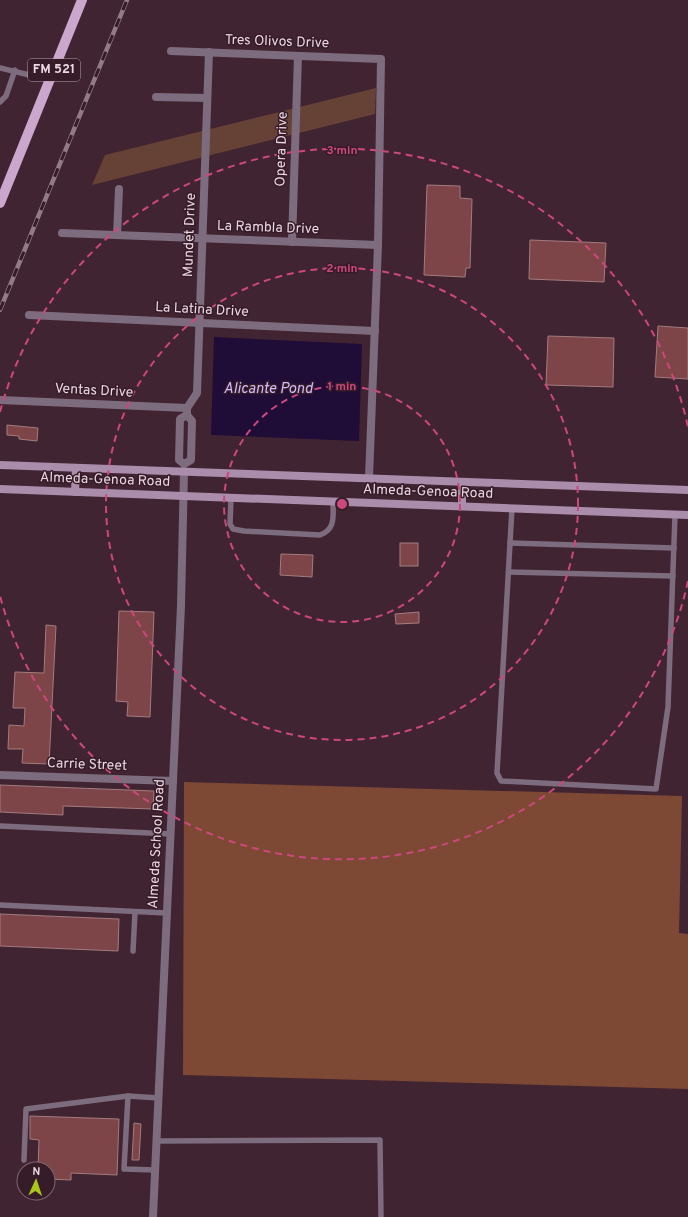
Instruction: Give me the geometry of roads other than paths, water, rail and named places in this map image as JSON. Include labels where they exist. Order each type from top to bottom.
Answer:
[{"type":"main road","name":"FM 521","points":[[1,199],[82,0]]},
{"type":"main road","name":"Almeda-Genoa Road","points":[[0,466],[184,468],[369,478],[688,490]]},
{"type":"main road","points":[[75,492],[76,468]]},
{"type":"main road","points":[[462,482],[462,506]]},
{"type":"main road","name":"Almeda-Genoa Road","points":[[0,489],[688,515]]},
{"type":"street","name":"Tres Olivos Drive","points":[[171,50],[382,59],[378,245]]},
{"type":"street","name":"Mundet Drive","points":[[184,468],[179,460],[180,419],[187,412],[197,393],[208,52]]},
{"type":"street","name":"Opera Drive","points":[[292,242],[298,56]]},
{"type":"street","points":[[156,97],[207,98]]},
{"type":"street","points":[[118,235],[120,189]]},
{"type":"street","name":"La Rambla Drive","points":[[62,233],[378,245]]},
{"type":"street","points":[[369,478],[378,245]]},
{"type":"street","name":"La Latina Drive","points":[[29,315],[375,331]]},
{"type":"street","name":"Ventas Drive","points":[[0,400],[187,412]]},
{"type":"street","points":[[184,468],[191,460],[192,421],[187,412]]},
{"type":"street","name":"Almeda School Road","points":[[153,1217],[181,606],[184,468]]},
{"type":"street","name":"Carrie Street","points":[[0,775],[173,782]]},
{"type":"lane","points":[[0,68],[15,70],[50,80]]},
{"type":"lane","points":[[0,102],[6,96],[15,70]]},
{"type":"lane","points":[[180,441],[191,441]]},
{"type":"lane","points":[[231,498],[230,524],[233,529],[244,531],[320,535],[326,532],[333,523],[333,501]]},
{"type":"lane","points":[[512,508],[497,773],[501,781],[656,789],[668,707],[675,515]]},
{"type":"lane","points":[[510,543],[674,548]]},
{"type":"lane","points":[[509,572],[673,576]]},
{"type":"lane","points":[[0,826],[171,834]]},
{"type":"lane","points":[[0,905],[167,913]]},
{"type":"lane","points":[[133,950],[135,912]]},
{"type":"lane","points":[[128,1096],[124,1169],[155,1170]]},
{"type":"lane","points":[[24,1160],[26,1109],[128,1096],[159,1098]]},
{"type":"lane","points":[[157,1141],[380,1140],[382,1217]]},
{"type":"water","name":"Alicante Pond","points":[[214,337],[362,344],[359,441],[211,435]]},
{"type":"railway","points":[[0,310],[127,0]]}]
